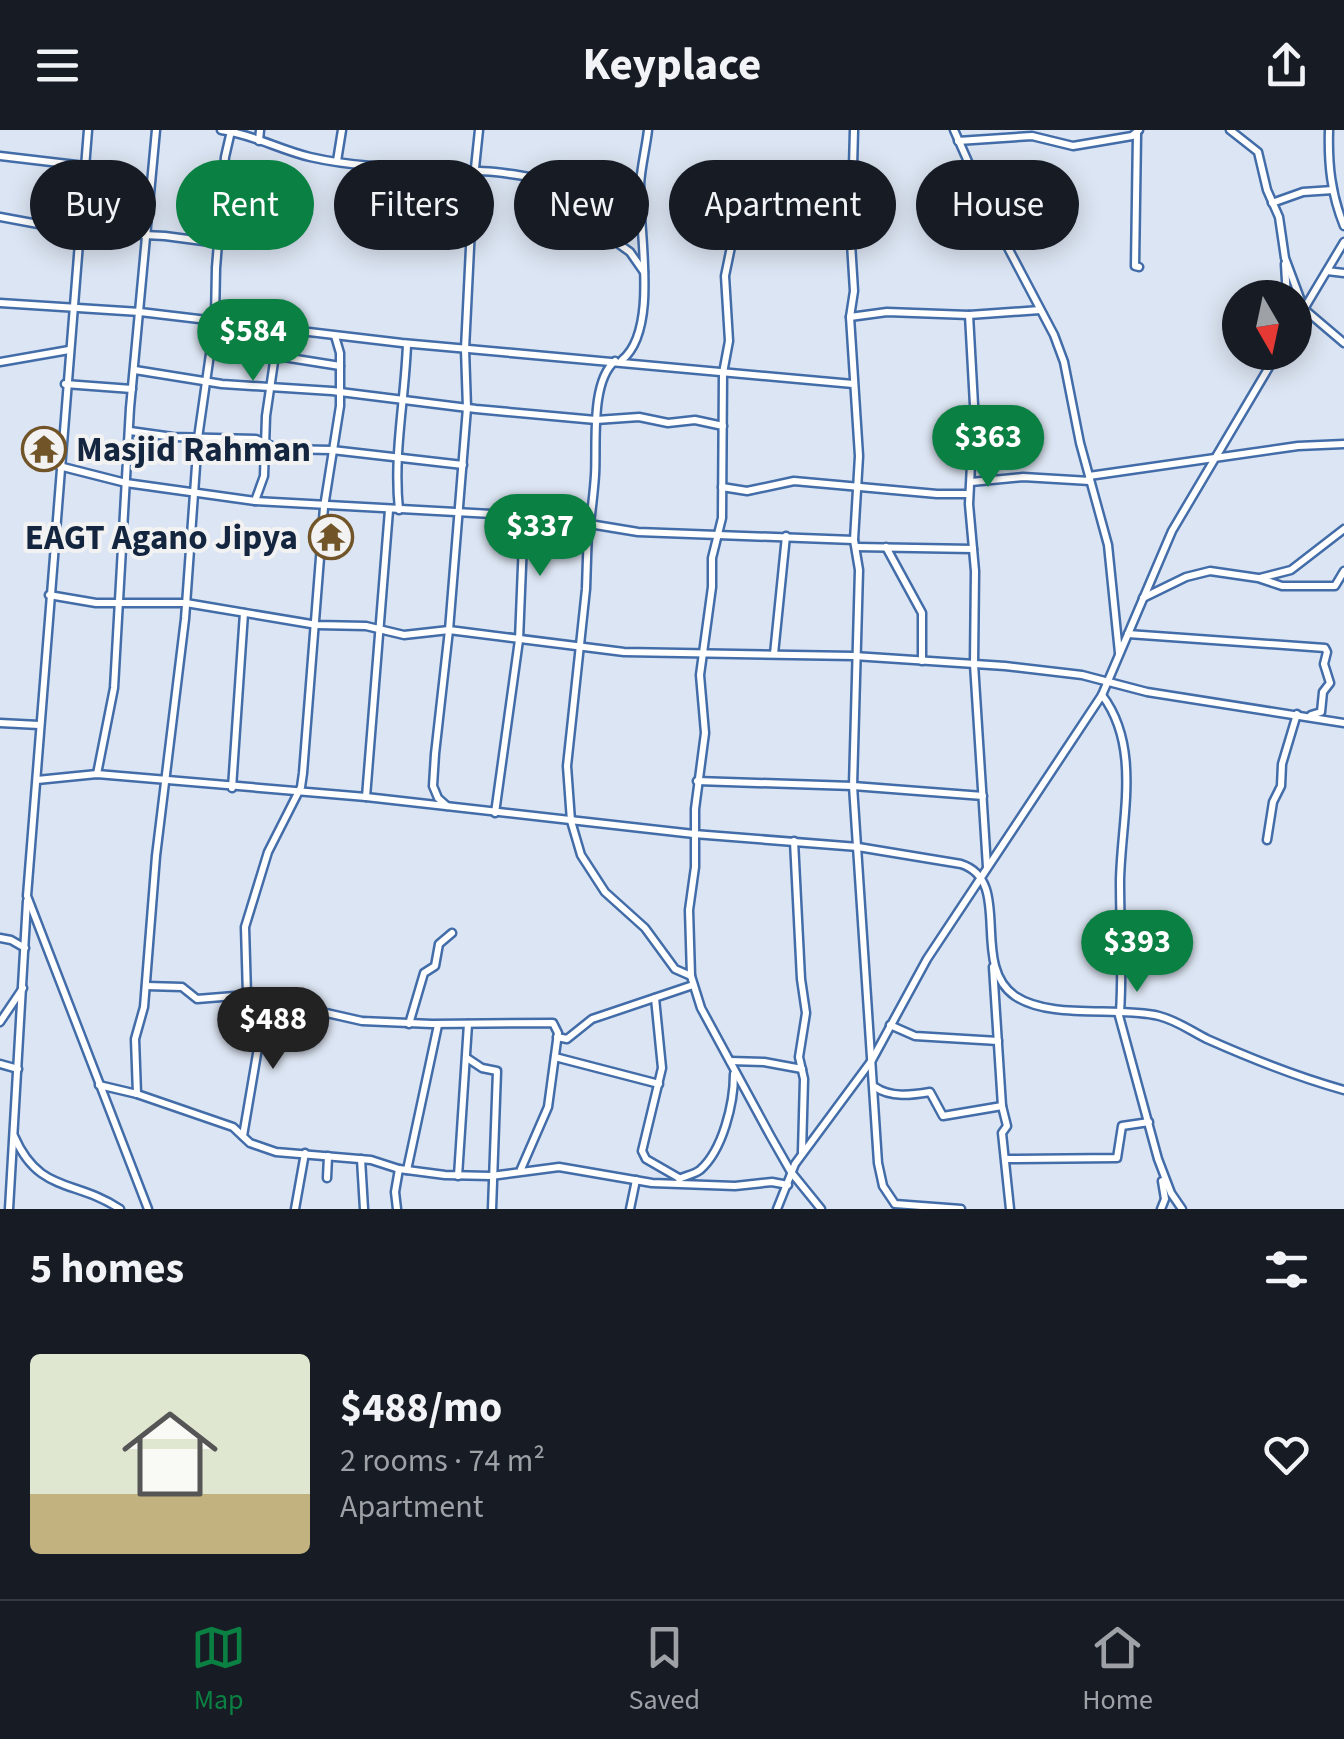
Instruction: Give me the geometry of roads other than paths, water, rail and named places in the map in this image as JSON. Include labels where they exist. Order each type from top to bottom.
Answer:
[{"type":"street","points":[[86,160],[88,130]]},
{"type":"street","points":[[153,160],[156,130]]},
{"type":"street","points":[[222,130],[302,155],[334,160]]},
{"type":"street","points":[[259,140],[260,130]]},
{"type":"street","points":[[337,160],[342,130]]},
{"type":"street","points":[[477,160],[479,130]]},
{"type":"street","points":[[644,160],[648,130]]},
{"type":"street","points":[[854,130],[854,290],[850,317],[859,488],[853,786],[878,1163],[887,1194],[886,1209]]},
{"type":"street","points":[[954,130],[997,228],[1064,362],[1108,546],[1119,654]]},
{"type":"street","points":[[1230,130],[1257,150],[1279,217],[1286,280]]},
{"type":"street","points":[[1329,130],[1328,164],[1344,226]]},
{"type":"street","points":[[227,160],[230,131]]},
{"type":"street","points":[[958,140],[1027,133],[1073,146],[1138,131],[1134,242],[1135,266],[1139,267]]},
{"type":"street","points":[[0,156],[34,160]]},
{"type":"street","points":[[1272,203],[1303,192],[1333,190]]},
{"type":"street","points":[[0,218],[30,223]]},
{"type":"street","points":[[1312,295],[1344,242]]},
{"type":"street","points":[[8,1209],[39,725],[79,250]]},
{"type":"street","points":[[97,774],[110,720],[145,250]]},
{"type":"street","points":[[137,1094],[136,1038],[146,986],[147,945],[186,602],[198,438],[215,319],[218,250]]},
{"type":"street","points":[[448,807],[438,798],[434,786],[460,513],[471,250]]},
{"type":"street","points":[[627,250],[644,273]]},
{"type":"street","points":[[590,523],[596,420],[605,372],[634,350],[638,340],[643,250]]},
{"type":"street","points":[[731,250],[725,276],[730,341],[723,373],[722,518],[712,558],[700,676],[705,732],[689,910],[690,976],[701,1008],[790,1172],[822,1209]]},
{"type":"street","points":[[1285,258],[1293,280]]},
{"type":"street","points":[[1327,271],[1344,273]]},
{"type":"street","points":[[0,303],[215,319],[407,344],[619,360],[853,384]]},
{"type":"street","points":[[850,317],[887,312],[969,315],[1040,310]]},
{"type":"street","points":[[969,315],[974,404],[969,494],[974,664],[984,796],[984,874],[991,921],[1002,1106],[1008,1126],[1002,1133],[1010,1209]]},
{"type":"street","points":[[1312,315],[1344,343]]},
{"type":"street","points":[[254,501],[264,476],[264,443],[280,328]]},
{"type":"street","points":[[246,995],[244,932],[268,852],[303,773],[324,506],[339,393],[335,334]]},
{"type":"street","points":[[398,510],[397,458],[407,344]]},
{"type":"street","points":[[0,362],[69,350]]},
{"type":"street","points":[[277,356],[340,366]]},
{"type":"street","points":[[135,370],[401,402],[596,420],[694,420],[723,426]]},
{"type":"street","points":[[777,1209],[790,1172],[872,1060],[927,959],[1102,694],[1172,531],[1267,370]]},
{"type":"street","points":[[65,384],[132,389]]},
{"type":"street","points":[[130,431],[256,439],[279,448],[463,465]]},
{"type":"street","points":[[971,482],[1023,477],[1090,478],[1298,446],[1344,444]]},
{"type":"street","points":[[59,466],[126,483],[254,501],[574,520],[638,532],[786,536],[886,547],[973,549]]},
{"type":"street","points":[[722,488],[748,491],[794,482],[969,494]]},
{"type":"street","points":[[366,798],[389,510]]},
{"type":"street","points":[[495,813],[519,640],[524,517]]},
{"type":"street","points":[[574,520],[588,528],[567,766],[571,821],[581,855],[605,892],[640,923],[675,968],[690,976]]},
{"type":"street","points":[[1258,578],[1291,570],[1344,530]]},
{"type":"street","points":[[774,654],[786,536]]},
{"type":"street","points":[[886,547],[922,613],[922,661]]},
{"type":"street","points":[[1144,598],[1186,578],[1210,572],[1258,578],[1282,586],[1340,586],[1344,571]]},
{"type":"street","points":[[49,595],[96,602],[186,602],[317,625],[348,624],[404,634],[449,630],[624,652],[854,656],[974,664],[1082,675],[1147,692],[1344,723]]},
{"type":"street","points":[[232,788],[244,613]]},
{"type":"street","points":[[1128,634],[1325,648],[1324,664],[1330,683],[1323,692],[1321,712],[1310,716]]},
{"type":"street","points":[[1102,694],[1121,727],[1126,784],[1120,875],[1119,1012],[1158,1159],[1164,1195],[1161,1209]]},
{"type":"street","points":[[1267,840],[1273,802],[1282,786],[1282,764],[1297,714]]},
{"type":"street","points":[[0,724],[39,725]]},
{"type":"street","points":[[37,780],[97,774],[366,798],[694,834],[858,847],[961,864],[984,874]]},
{"type":"street","points":[[698,781],[853,786],[984,796]]},
{"type":"street","points":[[794,841],[800,979],[806,1013],[799,1057],[802,1153]]},
{"type":"street","points":[[27,896],[148,1209]]},
{"type":"street","points":[[409,1024],[424,973],[435,966],[440,944],[452,933]]},
{"type":"street","points":[[0,938],[26,948]]},
{"type":"street","points":[[993,966],[1002,985],[1021,1000],[1070,1010],[1159,1016],[1286,1074],[1344,1090]]},
{"type":"street","points":[[146,986],[182,988],[192,997],[205,1000],[246,995],[342,1018],[409,1024],[551,1022],[556,1026],[557,1037],[547,1109],[521,1170]]},
{"type":"street","points":[[557,1037],[567,1039],[592,1018],[693,986]]},
{"type":"street","points":[[0,1022],[24,987]]},
{"type":"street","points":[[655,998],[662,1068],[643,1153],[646,1159],[680,1178]]},
{"type":"street","points":[[243,1137],[266,1001]]},
{"type":"street","points":[[397,1209],[395,1192],[438,1024]]},
{"type":"street","points":[[458,1176],[468,1024]]},
{"type":"street","points":[[890,1025],[909,1035],[998,1041]]},
{"type":"street","points":[[467,1058],[497,1072],[492,1209]]},
{"type":"street","points":[[555,1058],[659,1084]]},
{"type":"street","points":[[730,1061],[802,1068]]},
{"type":"street","points":[[0,1064],[18,1068]]},
{"type":"street","points":[[668,1183],[702,1168],[728,1122],[734,1070]]},
{"type":"street","points":[[100,1086],[137,1094],[232,1127],[261,1148],[362,1159],[403,1169],[491,1176],[559,1166],[668,1183],[735,1186],[772,1182],[788,1186]]},
{"type":"street","points":[[874,1086],[886,1093],[916,1096],[930,1092],[943,1116],[1002,1106]]},
{"type":"street","points":[[1006,1159],[1115,1158],[1119,1156],[1122,1126],[1150,1122]]},
{"type":"street","points":[[12,1132],[24,1157],[39,1173],[120,1209]]},
{"type":"street","points":[[294,1209],[305,1153]]},
{"type":"street","points":[[326,1178],[328,1156]]},
{"type":"street","points":[[362,1159],[364,1209]]},
{"type":"street","points":[[1158,1159],[1182,1209]]},
{"type":"street","points":[[630,1209],[636,1180]]},
{"type":"street","points":[[887,1194],[895,1204],[960,1209]]},
{"type":"place","name":"Masjid Rahman","points":[[44,449]]},
{"type":"place","name":"EAGT Agano Jipya","points":[[331,537]]}]
